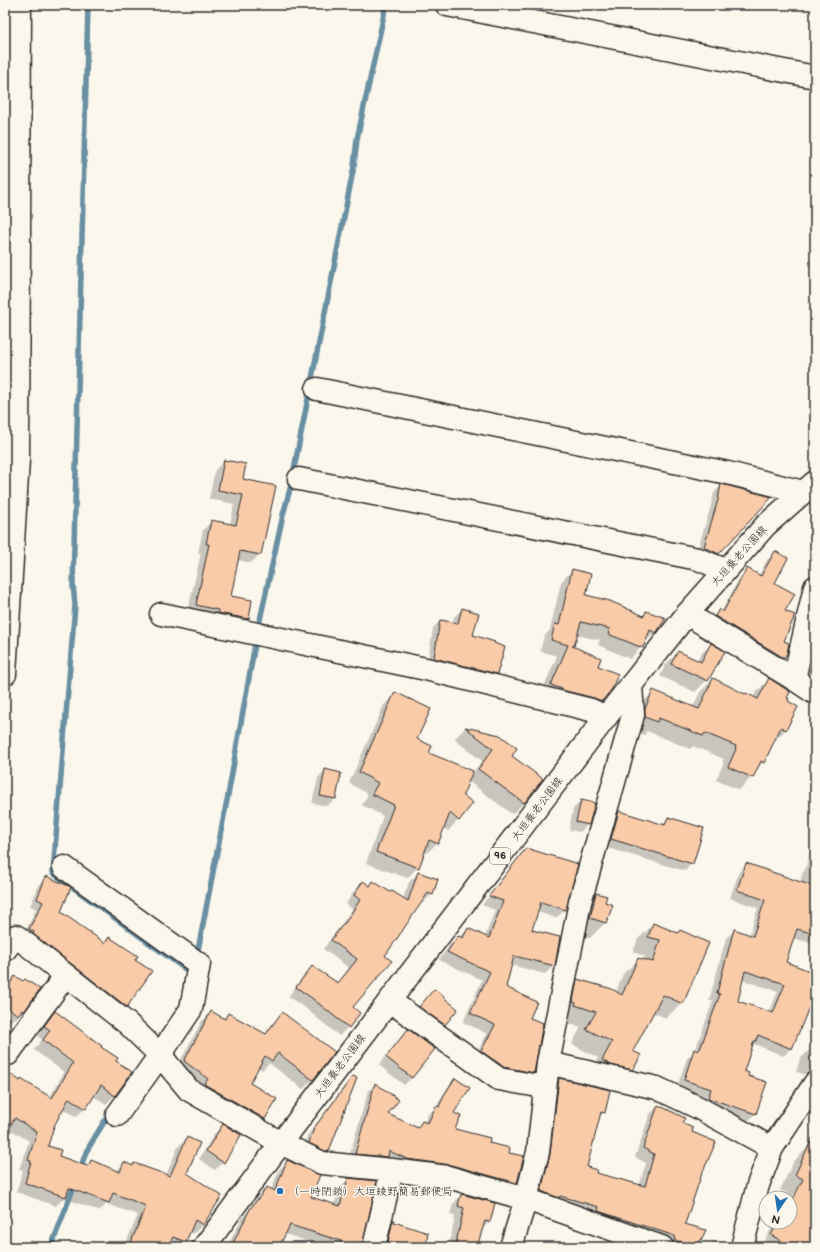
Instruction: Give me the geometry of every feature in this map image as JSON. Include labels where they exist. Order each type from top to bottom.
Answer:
[{"type":"street","points":[[5,674],[18,460],[20,5]]},
{"type":"street","points":[[447,5],[815,77]]},
{"type":"street","points":[[317,389],[728,473],[809,487]]},
{"type":"street","points":[[299,479],[698,559],[725,570]]},
{"type":"street","name":"大垣養老公園線","points":[[204,1247],[281,1143],[606,717],[687,614],[766,525],[809,487]]},
{"type":"street","points":[[794,679],[815,587]]},
{"type":"street","points":[[161,614],[426,669],[591,710],[606,717]]},
{"type":"street","points":[[687,614],[815,693]]},
{"type":"street","points":[[511,1247],[526,1199],[538,1152],[544,1087],[548,1063],[580,902],[633,715],[631,685]]},
{"type":"street","points":[[64,867],[200,964],[191,1009],[117,1114]]},
{"type":"street","points":[[5,950],[16,936],[128,1024],[160,1055],[189,1090],[281,1143],[322,1163],[448,1177],[526,1199],[662,1247]]},
{"type":"street","points":[[8,1054],[66,975]]},
{"type":"street","points":[[390,1001],[499,1079],[544,1087]]},
{"type":"street","points":[[548,1063],[657,1088],[698,1107],[772,1148]]},
{"type":"street","points":[[742,1247],[758,1185],[772,1148],[815,1083]]},
{"type":"street","points":[[374,1247],[392,1170]]},
{"type":"building","points":[[224,460],[246,464],[243,479],[276,486],[261,555],[240,551],[231,596],[252,600],[249,619],[218,613],[218,610],[196,605],[209,544],[206,544],[211,520],[236,525],[243,495],[218,490]]},
{"type":"building","points":[[721,484],[772,497],[719,554],[704,547],[718,500]]},
{"type":"building","points":[[775,551],[788,558],[775,583],[795,594],[785,611],[795,615],[784,641],[789,643],[787,653],[784,658],[715,616],[719,609],[723,612],[747,568],[761,576]]},
{"type":"building","points":[[572,569],[591,574],[586,595],[610,601],[644,616],[646,611],[666,618],[656,633],[650,630],[643,648],[608,634],[610,629],[581,622],[574,646],[572,646],[601,658],[598,666],[618,674],[612,689],[602,701],[562,690],[551,685],[568,645],[551,640],[555,624],[559,625]]},
{"type":"building","points":[[462,608],[479,613],[473,635],[505,647],[497,674],[434,658],[440,620],[458,623]]},
{"type":"building","points":[[711,643],[725,651],[708,681],[671,664],[678,651],[701,662]]},
{"type":"building","points":[[713,678],[758,699],[769,678],[790,692],[787,698],[789,699],[788,701],[798,707],[786,730],[781,727],[764,763],[761,761],[753,778],[728,767],[736,746],[705,733],[703,736],[659,718],[657,722],[645,717],[645,709],[653,690],[699,709]]},
{"type":"building","points":[[395,692],[431,709],[417,739],[432,746],[429,753],[473,771],[463,795],[473,803],[459,821],[450,813],[438,844],[429,840],[419,868],[376,852],[394,805],[372,794],[378,783],[359,772]]},
{"type":"building","points":[[465,727],[500,735],[517,748],[512,756],[543,779],[524,803],[478,769],[493,749]]},
{"type":"building","points":[[325,769],[341,773],[336,799],[320,796]]},
{"type":"building","points":[[581,800],[595,803],[589,825],[576,822]]},
{"type":"building","points":[[619,811],[665,825],[668,817],[704,828],[693,864],[611,839]]},
{"type":"building","points":[[526,848],[578,864],[566,910],[541,902],[532,930],[560,937],[555,966],[514,956],[506,987],[537,1002],[530,1018],[543,1023],[534,1073],[504,1067],[481,1051],[495,1025],[470,1013],[490,972],[447,952],[458,936],[463,938],[468,928],[489,938],[503,901],[489,896]]},
{"type":"building","points":[[746,863],[815,887],[815,934],[797,929],[786,962],[815,973],[815,1002],[812,1000],[792,1049],[758,1035],[756,1041],[754,1041],[744,1071],[749,1073],[748,1076],[767,1082],[756,1114],[708,1098],[711,1089],[684,1080],[694,1049],[698,1051],[700,1049],[720,994],[717,993],[734,929],[753,936],[765,900],[737,890]],"holes":[[[745,971],[785,984],[773,1013],[738,1001]]]},
{"type":"building","points":[[418,872],[438,879],[433,895],[428,893],[385,956],[392,961],[353,1007],[360,1013],[349,1028],[296,987],[312,966],[338,983],[357,959],[331,940],[345,923],[360,900],[354,895],[363,881],[370,886],[373,881],[408,901]]},
{"type":"building","points":[[46,876],[71,887],[61,912],[105,943],[109,937],[138,956],[135,960],[152,971],[127,1007],[33,934],[34,932],[29,929],[43,902],[37,899]]},
{"type":"building","points":[[596,893],[607,896],[605,902],[613,905],[606,923],[590,918]]},
{"type":"building","points":[[653,923],[678,933],[680,930],[709,943],[683,1004],[663,995],[633,1051],[641,1055],[633,1070],[611,1065],[602,1060],[612,1042],[586,1029],[596,1012],[575,1005],[576,1003],[573,1002],[577,979],[612,989],[622,995],[638,958],[653,962],[660,940],[648,937]]},
{"type":"building","points":[[15,976],[23,981],[25,979],[40,989],[24,1012],[22,1010],[18,1015],[5,1006],[5,991]]},
{"type":"building","points":[[434,989],[458,1009],[445,1025],[419,1007]]},
{"type":"building","points":[[55,1011],[102,1046],[101,1047],[118,1058],[116,1061],[132,1072],[115,1096],[101,1085],[86,1109],[69,1098],[54,1126],[48,1146],[61,1150],[59,1156],[87,1166],[91,1160],[120,1172],[124,1162],[133,1166],[134,1163],[170,1176],[187,1137],[200,1143],[187,1173],[222,1196],[203,1225],[195,1220],[186,1242],[173,1237],[168,1247],[129,1247],[146,1206],[113,1193],[109,1203],[69,1188],[66,1197],[25,1183],[31,1161],[28,1160],[37,1132],[15,1118],[5,1134],[5,1070],[20,1081],[21,1079],[52,1098],[73,1063],[43,1040],[50,1030],[44,1026]]},
{"type":"building","points":[[211,1011],[225,1019],[228,1013],[266,1034],[282,1012],[335,1052],[313,1080],[278,1053],[272,1061],[265,1056],[250,1083],[277,1099],[265,1119],[204,1084],[208,1079],[184,1061]]},
{"type":"building","points":[[408,1029],[435,1049],[412,1078],[386,1057]]},
{"type":"building","points":[[353,1076],[357,1078],[329,1151],[325,1151],[309,1143],[314,1128]]},
{"type":"building","points":[[455,1078],[470,1088],[454,1113],[461,1116],[455,1129],[490,1138],[489,1143],[510,1148],[509,1153],[524,1156],[517,1183],[451,1165],[407,1159],[389,1151],[388,1157],[355,1154],[375,1083],[399,1100],[388,1114],[418,1128],[422,1121],[428,1123],[436,1106],[439,1107],[444,1095]]},
{"type":"building","points":[[559,1078],[610,1090],[605,1113],[601,1112],[587,1167],[597,1170],[596,1173],[645,1186],[654,1154],[643,1148],[658,1105],[685,1118],[682,1123],[693,1128],[692,1132],[716,1142],[701,1176],[685,1224],[706,1230],[698,1246],[674,1240],[675,1236],[598,1211],[599,1207],[560,1196],[559,1198],[541,1191],[550,1154]]},
{"type":"building","points":[[223,1124],[241,1135],[224,1163],[206,1151]]},
{"type":"building","points":[[815,1132],[815,1247],[792,1247],[771,1235],[774,1230],[798,1230],[798,1190],[803,1179],[795,1175]]},
{"type":"building","points":[[287,1160],[320,1175],[311,1197],[340,1206],[348,1178],[377,1181],[362,1247],[340,1244],[341,1241],[290,1225],[279,1247],[231,1247],[250,1209],[267,1187],[275,1191]]},
{"type":"building","points":[[461,1194],[495,1203],[490,1222],[485,1221],[477,1247],[455,1247],[464,1208],[458,1206]]},
{"type":"building","points":[[393,1220],[395,1220],[394,1222],[428,1233],[426,1247],[387,1247]]},
{"type":"waterway","points":[[88,5],[73,585],[75,605],[53,873],[192,974]]},
{"type":"waterway","points":[[258,629],[290,489],[354,166],[357,139],[386,5]]},
{"type":"waterway","points":[[197,955],[229,790],[256,638]]},
{"type":"waterway","points":[[80,1170],[86,1152],[110,1112]]},
{"type":"waterway","points":[[51,1247],[75,1184]]},
{"type":"place","name":"（一時閉鎖）大垣綾野簡易郵便局","points":[[280,1191]]}]
